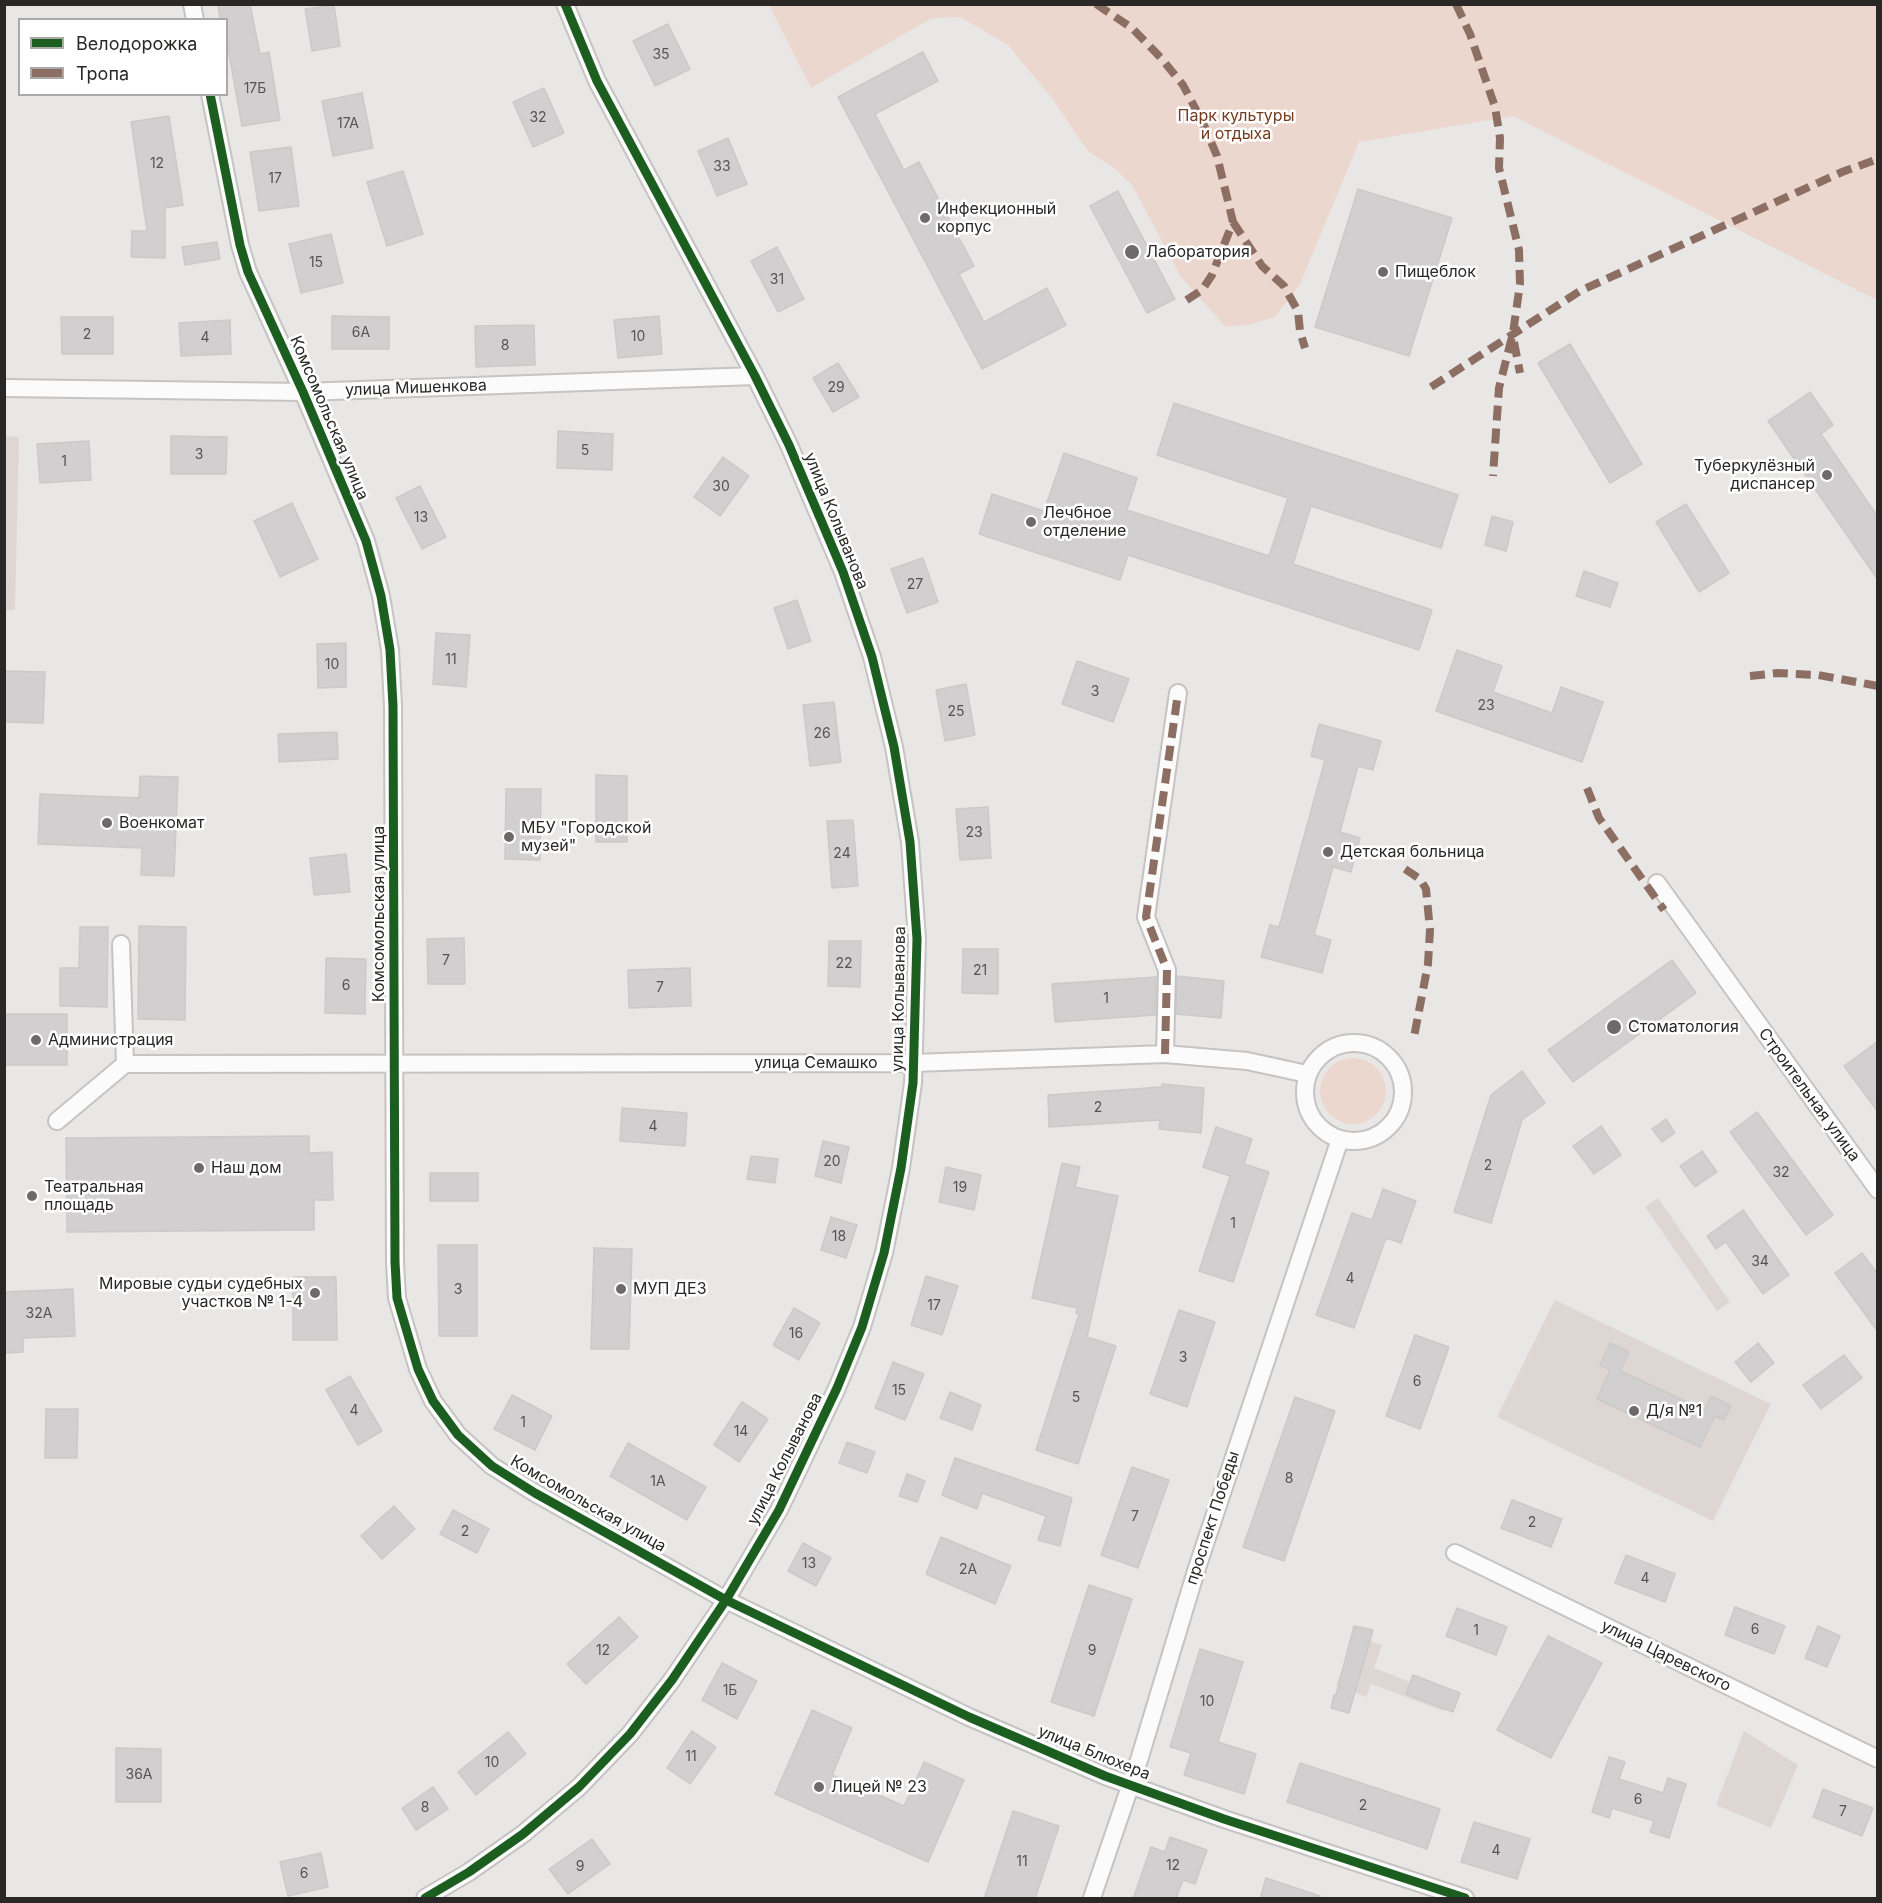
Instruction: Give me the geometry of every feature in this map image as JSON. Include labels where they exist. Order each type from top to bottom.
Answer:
[{"type":"street","name":"улица Колыванова","points":[[425,1899],[469,1872],[523,1834],[579,1787],[630,1734],[672,1680],[726,1600],[779,1510],[837,1388],[862,1327],[884,1253],[897,1189],[913,1083],[917,939],[910,842],[894,747],[872,657],[843,572],[807,485],[755,376],[597,81],[566,4]]},
{"type":"street","name":"Комсомольская улица","points":[[210,96],[245,263],[366,541],[381,596],[390,650],[393,718],[395,1262],[397,1298],[418,1369],[433,1401],[458,1435],[492,1466],[535,1493],[726,1600]]},
{"type":"street","name":"улица Мишенкова","points":[[4,388],[303,392],[755,376]]},
{"type":"street","points":[[1165,1054],[1167,970],[1146,917],[1178,693]]},
{"type":"street","name":"Строительная улица","points":[[1657,883],[1878,1190]]},
{"type":"street","points":[[57,1121],[124,1064],[121,944]]},
{"type":"street","points":[[1360,1043],[1376,1048],[1389,1057],[1399,1071],[1403,1087],[1402,1103],[1396,1118],[1385,1130],[1371,1138],[1356,1141],[1340,1139],[1325,1132],[1314,1120],[1307,1106],[1305,1090],[1307,1074],[1316,1060],[1329,1050],[1344,1044],[1360,1043]]},
{"type":"street","name":"улица Семашко","points":[[124,1064],[914,1063],[1165,1054],[1247,1061],[1307,1074]]},
{"type":"street","name":"проспект Победы","points":[[1092,1899],[1131,1785],[1196,1571],[1340,1139]]},
{"type":"street","name":"улица Царевского","points":[[1455,1553],[1878,1759]]},
{"type":"street","name":"улица Блюхера","points":[[726,1600],[969,1717],[1131,1785],[1224,1819],[1465,1899]]},
{"type":"shaded area","points":[[5,436],[19,437],[15,610],[5,610]]},
{"type":"shaded area","points":[[1658,1198],[1730,1302],[1717,1311],[1645,1207]]},
{"type":"shaded area","name":"Д/я №1","points":[[1555,1300],[1771,1404],[1713,1521],[1497,1417]]},
{"type":"shaded area","points":[[1355,1635],[1382,1645],[1374,1668],[1449,1697],[1444,1711],[1371,1684],[1366,1697],[1336,1685]]},
{"type":"shaded area","points":[[1744,1731],[1798,1765],[1771,1828],[1716,1805]]},
{"type":"green space","name":"Парк культуры и отдыха","points":[[769,5],[1877,5],[1877,300],[1513,116],[1359,142],[1300,284],[1275,317],[1251,324],[1226,327],[1181,277],[1132,185],[1114,168],[1088,151],[1051,97],[1008,45],[960,17],[932,18],[811,88]]},
{"type":"green space","points":[[1359,1058],[1377,1067],[1384,1078],[1386,1091],[1384,1104],[1377,1115],[1366,1122],[1347,1124],[1329,1115],[1322,1104],[1320,1085],[1329,1067],[1340,1060]]},
{"type":"building","points":[[218,4],[250,4],[260,54],[269,52],[280,120],[242,126],[228,48],[228,18],[220,18]]},
{"type":"building","points":[[334,5],[340,46],[312,51],[305,9]]},
{"type":"building","points":[[668,24],[690,69],[655,86],[633,41]]},
{"type":"building","name":"Инфекционный корпус","points":[[923,52],[938,81],[875,114],[904,170],[919,162],[974,266],[959,274],[984,322],[1047,288],[1066,325],[982,369],[838,97]]},
{"type":"building","points":[[544,88],[564,133],[533,147],[513,102]]},
{"type":"building","points":[[362,93],[373,148],[333,156],[322,101]]},
{"type":"building","points":[[169,116],[183,205],[165,208],[165,258],[131,257],[132,231],[147,231],[131,122]]},
{"type":"building","points":[[728,138],[747,184],[717,196],[698,151]]},
{"type":"building","points":[[291,147],[299,206],[259,211],[250,152]]},
{"type":"building","points":[[403,171],[423,234],[387,246],[367,182]]},
{"type":"building","name":"Пищеблок","points":[[1358,189],[1452,218],[1409,356],[1315,327]]},
{"type":"building","name":"Лаборатория","points":[[1118,191],[1175,299],[1147,313],[1090,206]]},
{"type":"building","points":[[331,234],[343,283],[301,293],[289,244]]},
{"type":"building","points":[[217,242],[220,259],[185,265],[182,247]]},
{"type":"building","points":[[777,247],[804,299],[778,312],[751,261]]},
{"type":"building","points":[[332,316],[389,317],[389,349],[332,349]]},
{"type":"building","points":[[659,316],[662,354],[618,358],[614,320]]},
{"type":"building","points":[[61,317],[113,317],[113,354],[62,354]]},
{"type":"building","points":[[230,320],[231,354],[181,356],[179,323]]},
{"type":"building","points":[[534,325],[535,365],[476,367],[475,326]]},
{"type":"building","points":[[1570,344],[1642,464],[1610,483],[1538,363]]},
{"type":"building","points":[[838,363],[859,397],[833,412],[813,378]]},
{"type":"building","name":"Туберкулёзный диспансер","points":[[1810,392],[1833,425],[1821,434],[1878,517],[1878,580],[1768,421]]},
{"type":"building","name":"Лечбное отделение","points":[[1174,403],[1458,495],[1441,548],[1311,506],[1293,564],[1432,610],[1419,650],[1128,555],[1120,580],[979,534],[992,494],[1044,511],[1064,453],[1137,478],[1127,510],[1269,556],[1288,498],[1157,455]]},
{"type":"building","points":[[558,431],[613,434],[612,470],[557,468]]},
{"type":"building","points":[[171,436],[227,437],[226,474],[171,474]]},
{"type":"building","points":[[89,441],[91,480],[40,483],[37,444]]},
{"type":"building","points":[[723,457],[749,476],[720,516],[694,497]]},
{"type":"building","points":[[420,486],[446,537],[422,549],[396,498]]},
{"type":"building","points":[[292,503],[318,559],[280,577],[254,521]]},
{"type":"building","points":[[1686,504],[1729,573],[1699,592],[1656,522]]},
{"type":"building","points":[[1492,516],[1513,522],[1506,551],[1485,545]]},
{"type":"building","points":[[923,558],[938,602],[907,613],[891,569]]},
{"type":"building","points":[[1584,571],[1618,583],[1610,607],[1576,596]]},
{"type":"building","points":[[797,600],[811,641],[788,649],[774,608]]},
{"type":"building","points":[[436,633],[470,635],[466,687],[433,684]]},
{"type":"building","points":[[346,643],[346,687],[318,688],[317,644]]},
{"type":"building","points":[[1457,650],[1502,666],[1493,692],[1552,713],[1561,687],[1603,702],[1582,762],[1436,711]]},
{"type":"building","points":[[1077,661],[1129,679],[1113,722],[1062,704]]},
{"type":"building","points":[[4,671],[45,672],[43,723],[4,722]]},
{"type":"building","points":[[966,684],[975,735],[945,741],[936,690]]},
{"type":"building","points":[[834,702],[841,762],[810,766],[803,705]]},
{"type":"building","name":"Детская больница","points":[[1319,724],[1381,741],[1373,770],[1358,766],[1340,832],[1360,838],[1351,872],[1333,867],[1314,935],[1331,940],[1322,973],[1261,957],[1270,925],[1279,927],[1325,760],[1311,756]]},
{"type":"building","points":[[337,732],[338,759],[279,762],[278,734]]},
{"type":"building","points":[[596,775],[627,776],[627,842],[596,842]]},
{"type":"building","name":"Военкомат","points":[[140,776],[178,777],[174,876],[141,875],[142,848],[38,844],[40,794],[139,798]]},
{"type":"building","points":[[506,789],[541,789],[540,860],[505,859]]},
{"type":"building","points":[[988,807],[991,858],[960,860],[956,809]]},
{"type":"building","points":[[853,820],[858,886],[832,888],[827,821]]},
{"type":"building","points":[[346,854],[350,892],[314,895],[310,858]]},
{"type":"building","points":[[139,926],[186,927],[185,1020],[138,1019]]},
{"type":"building","points":[[80,927],[108,927],[107,1007],[60,1006],[60,968],[79,968]]},
{"type":"building","points":[[464,938],[465,984],[428,984],[427,939]]},
{"type":"building","points":[[829,941],[861,941],[860,987],[828,986]]},
{"type":"building","points":[[963,949],[998,949],[998,994],[962,993]]},
{"type":"building","points":[[326,958],[366,959],[365,1014],[325,1013]]},
{"type":"building","name":"Стоматология","points":[[1672,960],[1696,993],[1573,1082],[1548,1050]]},
{"type":"building","points":[[690,968],[691,1006],[629,1008],[628,970]]},
{"type":"building","points":[[1177,976],[1224,981],[1221,1018],[1176,1014]]},
{"type":"building","points":[[1156,977],[1155,1015],[1055,1022],[1052,984]]},
{"type":"building","name":"Администрация","points":[[4,1014],[67,1014],[67,1065],[4,1065]]},
{"type":"building","points":[[1878,1041],[1878,1112],[1844,1066]]},
{"type":"building","points":[[1522,1071],[1545,1103],[1522,1120],[1491,1223],[1454,1212],[1491,1095]]},
{"type":"building","points":[[1162,1084],[1204,1088],[1201,1133],[1159,1129],[1160,1120],[1049,1127],[1048,1095],[1162,1087]]},
{"type":"building","points":[[622,1108],[687,1113],[685,1146],[620,1141]]},
{"type":"building","points":[[1757,1112],[1833,1215],[1806,1235],[1730,1132]]},
{"type":"building","points":[[1666,1119],[1675,1133],[1662,1142],[1652,1129]]},
{"type":"building","points":[[1601,1126],[1621,1155],[1594,1174],[1573,1146]]},
{"type":"building","points":[[1216,1127],[1252,1139],[1244,1164],[1269,1172],[1233,1282],[1199,1271],[1230,1176],[1203,1167]]},
{"type":"building","name":"Наш дом","points":[[309,1136],[309,1153],[332,1152],[333,1200],[314,1200],[314,1230],[67,1232],[66,1138]]},
{"type":"building","points":[[823,1141],[849,1147],[841,1183],[815,1176]]},
{"type":"building","points":[[1702,1151],[1717,1172],[1695,1187],[1680,1166]]},
{"type":"building","points":[[751,1156],[778,1159],[775,1183],[747,1179]]},
{"type":"building","points":[[1062,1163],[1080,1167],[1075,1187],[1118,1196],[1087,1337],[1116,1346],[1078,1464],[1036,1450],[1079,1314],[1076,1313],[1077,1308],[1032,1298]]},
{"type":"building","points":[[946,1167],[981,1175],[974,1210],[939,1202]]},
{"type":"building","points":[[430,1173],[478,1173],[478,1201],[430,1201]]},
{"type":"building","points":[[1383,1189],[1416,1201],[1401,1243],[1386,1238],[1354,1328],[1316,1315],[1352,1213],[1372,1220]]},
{"type":"building","points":[[1743,1210],[1789,1275],[1763,1294],[1726,1242],[1716,1249],[1707,1236]]},
{"type":"building","points":[[831,1217],[857,1225],[846,1258],[821,1250]]},
{"type":"building","points":[[438,1245],[477,1245],[477,1336],[439,1336]]},
{"type":"building","points":[[594,1248],[632,1249],[629,1349],[591,1349]]},
{"type":"building","points":[[1862,1253],[1878,1274],[1878,1332],[1835,1273]]},
{"type":"building","points":[[926,1276],[958,1286],[942,1335],[911,1325]]},
{"type":"building","name":"Мировые судьи судебных участков № 1-4","points":[[293,1277],[336,1277],[337,1340],[293,1340]]},
{"type":"building","points":[[73,1289],[75,1336],[23,1338],[23,1352],[4,1353],[4,1292]]},
{"type":"building","points":[[794,1308],[820,1323],[799,1360],[773,1345]]},
{"type":"building","points":[[1179,1310],[1215,1322],[1187,1407],[1150,1394]]},
{"type":"building","points":[[1415,1335],[1449,1347],[1420,1429],[1386,1416]]},
{"type":"building","points":[[1610,1343],[1629,1352],[1620,1371],[1705,1410],[1711,1396],[1731,1406],[1724,1420],[1715,1416],[1700,1447],[1597,1399],[1610,1370],[1600,1365]]},
{"type":"building","points":[[1758,1343],[1774,1363],[1751,1382],[1735,1362]]},
{"type":"building","points":[[1844,1355],[1862,1378],[1821,1409],[1803,1385]]},
{"type":"building","points":[[893,1362],[924,1374],[905,1420],[875,1408]]},
{"type":"building","points":[[350,1376],[382,1431],[358,1445],[326,1390]]},
{"type":"building","points":[[950,1392],[981,1405],[972,1430],[940,1418]]},
{"type":"building","points":[[512,1395],[552,1416],[535,1450],[494,1429]]},
{"type":"building","points":[[1295,1397],[1335,1411],[1284,1561],[1243,1547]]},
{"type":"building","points":[[742,1402],[768,1419],[739,1462],[714,1445]]},
{"type":"building","points":[[46,1409],[78,1409],[77,1458],[45,1458]]},
{"type":"building","points":[[847,1442],[875,1452],[867,1473],[839,1463]]},
{"type":"building","points":[[628,1443],[706,1487],[687,1520],[610,1476]]},
{"type":"building","points":[[955,1458],[1072,1498],[1060,1546],[1038,1540],[1046,1516],[982,1493],[977,1509],[942,1495]]},
{"type":"building","points":[[1132,1467],[1169,1480],[1138,1568],[1101,1555]]},
{"type":"building","points":[[907,1474],[925,1481],[917,1502],[899,1496]]},
{"type":"building","points":[[1512,1500],[1562,1519],[1551,1547],[1501,1528]]},
{"type":"building","points":[[394,1506],[415,1529],[382,1559],[361,1536]]},
{"type":"building","points":[[453,1510],[489,1529],[477,1553],[440,1534]]},
{"type":"building","points":[[941,1537],[1011,1566],[995,1604],[926,1574]]},
{"type":"building","points":[[803,1543],[831,1558],[816,1586],[788,1571]]},
{"type":"building","points":[[1626,1555],[1675,1574],[1665,1602],[1615,1583]]},
{"type":"building","points":[[1089,1585],[1132,1599],[1094,1716],[1051,1702]]},
{"type":"building","points":[[1735,1607],[1785,1626],[1774,1654],[1725,1635]]},
{"type":"building","points":[[1457,1608],[1507,1627],[1496,1655],[1446,1636]]},
{"type":"building","points":[[619,1617],[638,1637],[586,1684],[567,1664]]},
{"type":"building","points":[[1354,1626],[1373,1630],[1349,1713],[1331,1708]]},
{"type":"building","points":[[1818,1626],[1840,1636],[1827,1667],[1805,1658]]},
{"type":"building","points":[[1548,1636],[1602,1663],[1551,1758],[1497,1730]]},
{"type":"building","points":[[1200,1649],[1243,1662],[1218,1742],[1256,1754],[1244,1794],[1184,1775],[1191,1753],[1170,1747]]},
{"type":"building","points":[[722,1663],[757,1681],[737,1719],[702,1700]]},
{"type":"building","points":[[1413,1675],[1460,1693],[1453,1712],[1406,1694]]},
{"type":"building","name":"Лицей № 23","points":[[812,1710],[852,1728],[832,1775],[904,1806],[924,1762],[964,1780],[928,1862],[775,1794]]},
{"type":"building","points":[[692,1731],[716,1747],[690,1784],[667,1768]]},
{"type":"building","points":[[508,1732],[526,1754],[476,1795],[458,1772]]},
{"type":"building","points":[[116,1748],[161,1749],[161,1802],[116,1802]]},
{"type":"building","points":[[1609,1757],[1625,1762],[1619,1779],[1663,1793],[1668,1778],[1686,1784],[1669,1838],[1650,1832],[1654,1821],[1612,1808],[1609,1818],[1592,1812]]},
{"type":"building","points":[[1300,1763],[1440,1809],[1427,1849],[1287,1802]]},
{"type":"building","points":[[433,1787],[448,1809],[416,1830],[402,1808]]},
{"type":"building","points":[[1823,1789],[1873,1808],[1862,1836],[1813,1817]]},
{"type":"building","points":[[1013,1811],[1059,1826],[1035,1899],[984,1899]]},
{"type":"building","points":[[1474,1822],[1530,1839],[1517,1879],[1461,1862]]},
{"type":"building","points":[[1170,1837],[1207,1850],[1195,1884],[1183,1880],[1176,1899],[1133,1899],[1151,1847],[1165,1852]]},
{"type":"building","points":[[592,1839],[610,1864],[568,1894],[549,1869]]},
{"type":"building","points":[[321,1853],[328,1887],[288,1896],[280,1862]]},
{"type":"building","points":[[1266,1878],[1320,1896],[1320,1899],[1260,1899]]},
{"type":"marked path","points":[[1096,4],[1132,28],[1183,85],[1217,156],[1233,222],[1212,275],[1202,290],[1185,301]]},
{"type":"marked path","points":[[1456,4],[1470,34],[1495,107],[1500,138],[1499,168],[1519,250],[1520,284],[1513,333],[1499,388],[1493,476]]},
{"type":"marked path","points":[[1431,387],[1580,291],[1842,172],[1878,159]]},
{"type":"marked path","points":[[1233,222],[1262,266],[1284,286],[1298,311],[1305,348]]},
{"type":"marked path","points":[[1514,342],[1520,373]]},
{"type":"marked path","points":[[1750,676],[1778,673],[1818,675],[1878,686]]},
{"type":"marked path","points":[[1165,1054],[1167,970],[1146,917],[1178,693]]},
{"type":"marked path","points":[[1587,788],[1599,818],[1664,910]]},
{"type":"marked path","points":[[1405,869],[1420,879],[1426,889],[1430,930],[1428,964],[1414,1037]]},
{"type":"cycle path","points":[[425,1898],[469,1872],[523,1834],[579,1787],[630,1734],[672,1680],[726,1600],[779,1510],[837,1388],[862,1327],[884,1253],[901,1168],[913,1083],[917,939],[910,842],[894,747],[872,657],[843,572],[789,445],[755,376],[597,81],[565,4]]},
{"type":"cycle path","points":[[210,96],[240,245],[248,272],[303,392],[366,541],[381,596],[390,650],[393,706],[397,1298],[418,1369],[433,1401],[458,1435],[492,1466],[535,1493],[726,1600],[969,1717],[1105,1776],[1224,1819],[1465,1898]]},
{"type":"place","name":"Инфекционный корпус","points":[[925,218]]},
{"type":"place","name":"Лаборатория","points":[[1132,252]]},
{"type":"place","name":"Пищеблок","points":[[1383,272]]},
{"type":"place","name":"Туберкулёзный диспансер","points":[[1827,475]]},
{"type":"place","name":"Лечбное отделение","points":[[1031,522]]},
{"type":"place","name":"Военкомат","points":[[107,823]]},
{"type":"place","name":"МБУ \"Городской музей\"","points":[[509,837]]},
{"type":"place","name":"Детская больница","points":[[1328,852]]},
{"type":"place","name":"Стоматология","points":[[1614,1027]]},
{"type":"place","name":"Администрация","points":[[36,1040]]},
{"type":"place","name":"Наш дом","points":[[199,1168]]},
{"type":"place","name":"Театральная площадь","points":[[32,1196]]},
{"type":"place","name":"МУП ДЕЗ","points":[[621,1289]]},
{"type":"place","name":"Мировые судьи судебных участков № 1-4","points":[[315,1293]]},
{"type":"place","name":"Д/я №1","points":[[1634,1411]]},
{"type":"place","name":"Лицей № 23","points":[[819,1787]]}]
